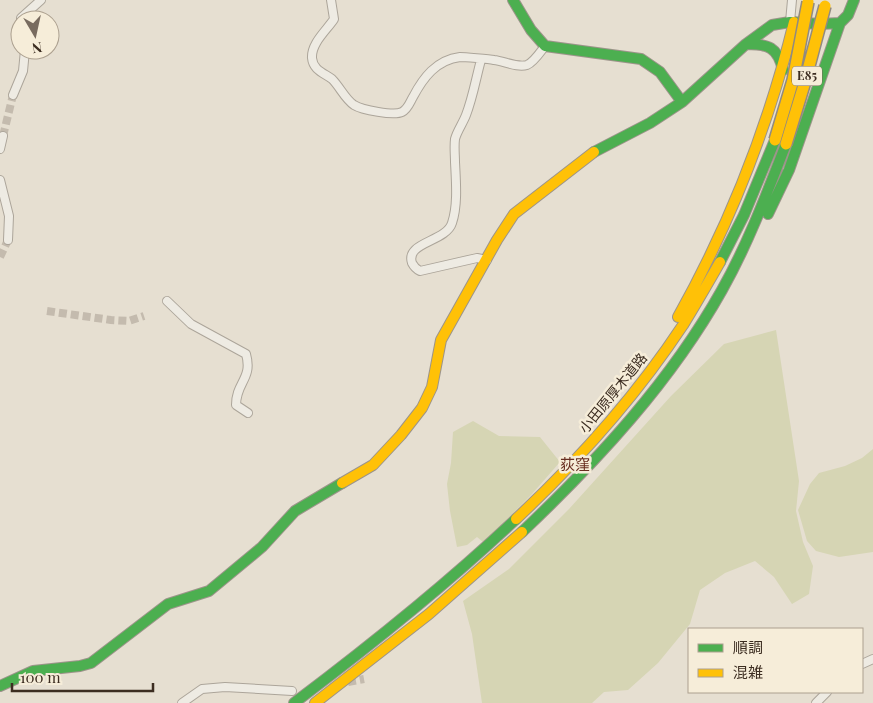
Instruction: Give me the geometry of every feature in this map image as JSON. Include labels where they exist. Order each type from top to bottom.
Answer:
[{"type":"main road","points":[[513,0],[524,22],[536,38],[546,46],[641,59],[652,64],[662,72],[682,102]]},
{"type":"main road","points":[[737,262],[763,224],[789,170],[840,23],[848,15],[854,0]]},
{"type":"main road","name":"小田原厚木道路","points":[[315,703],[444,603],[521,534],[583,472],[633,416],[679,359],[712,308],[737,262],[760,212],[780,142],[808,1]]},
{"type":"main road","name":"小田原厚木道路","points":[[294,703],[363,652],[435,594],[491,545],[542,496],[628,402],[696,306],[724,257],[780,142],[807,77],[826,3]]},
{"type":"main road","points":[[0,686],[42,669],[82,667],[91,664],[168,604],[209,591],[218,585],[262,547],[295,511],[373,465],[381,458],[428,399],[433,383],[436,352],[441,340],[509,221],[520,208],[600,148],[650,123],[682,102],[746,44],[772,25],[792,22],[840,23]]},
{"type":"main road","points":[[628,402],[670,332],[717,245],[755,152],[783,71],[792,22]]},
{"type":"main road","points":[[746,44],[761,44],[775,49],[783,71]]},
{"type":"street","points":[[30,10],[41,0]]},
{"type":"street","points":[[331,0],[334,19],[315,46],[312,60],[320,72],[334,81],[349,100],[358,107],[382,112],[401,112],[407,108],[421,82],[442,62],[460,57],[481,60],[492,59],[510,64],[526,65],[546,46]]},
{"type":"street","points":[[792,0],[792,22]]},
{"type":"street","points":[[14,95],[23,71],[24,60]]},
{"type":"street","points":[[481,60],[466,115],[455,140],[455,199],[452,225],[442,235],[418,247],[411,256],[416,269],[424,271],[477,258],[487,260]]},
{"type":"street","points":[[0,149],[3,136]]},
{"type":"street","points":[[0,180],[9,216],[8,240]]},
{"type":"street","points":[[168,301],[191,324],[246,354],[249,369],[236,394],[236,405],[248,413]]},
{"type":"street","points":[[182,703],[202,690],[217,688],[292,691]]},
{"type":"street","points":[[816,703],[826,693]]},
{"type":"green space","points":[[776,330],[799,481],[796,511],[803,542],[813,566],[809,594],[792,604],[774,577],[755,561],[725,573],[700,590],[690,624],[658,663],[628,690],[604,692],[592,703],[482,703],[472,634],[463,601],[509,569],[569,509],[671,396],[724,344]]},
{"type":"green space","points":[[473,421],[499,436],[540,437],[560,462],[489,538],[483,542],[477,537],[467,545],[457,547],[447,484],[451,463],[453,432]]},
{"type":"green space","points":[[873,449],[873,552],[839,557],[816,551],[807,541],[798,510],[810,484],[819,473],[845,466],[862,458]]},
{"type":"tunnel","points":[[3,136],[13,95]]},
{"type":"tunnel","points":[[0,257],[8,240]]},
{"type":"tunnel","points":[[47,311],[129,321],[144,316]]},
{"type":"tunnel","points":[[348,682],[364,679]]},
{"type":"traffic: fast","points":[[513,0],[531,30],[545,46],[641,59],[660,72],[682,102]]},
{"type":"traffic: fast","points":[[594,152],[650,123],[682,102],[746,44],[772,25],[790,22],[840,23],[848,15],[854,0]]},
{"type":"traffic: fast","points":[[768,214],[789,170],[840,23]]},
{"type":"traffic: fast","points":[[746,44],[771,48],[778,56],[783,70]]},
{"type":"traffic: fast","points":[[720,262],[744,215],[775,140]]},
{"type":"traffic: fast","points":[[522,532],[578,477],[631,418],[656,388],[702,324],[740,255],[757,218],[786,144]]},
{"type":"traffic: fast","points":[[0,686],[33,671],[91,663],[168,604],[209,591],[262,547],[295,511],[342,483]]},
{"type":"traffic: fast","points":[[294,703],[408,614],[516,519]]},
{"type":"traffic: slow","points":[[775,140],[793,80],[808,2]]},
{"type":"traffic: slow","points":[[786,144],[825,6]]},
{"type":"traffic: slow","points":[[678,317],[715,246],[746,174],[760,137],[794,22]]},
{"type":"traffic: slow","points":[[342,483],[373,465],[401,435],[422,408],[432,387],[441,340],[497,240],[514,214],[594,152]]},
{"type":"traffic: slow","points":[[516,519],[584,451],[646,377],[683,325],[720,262]]},
{"type":"traffic: slow","points":[[315,703],[429,614],[522,532]]},
{"type":"district","name":"荻窪","points":[[575,465]]}]
